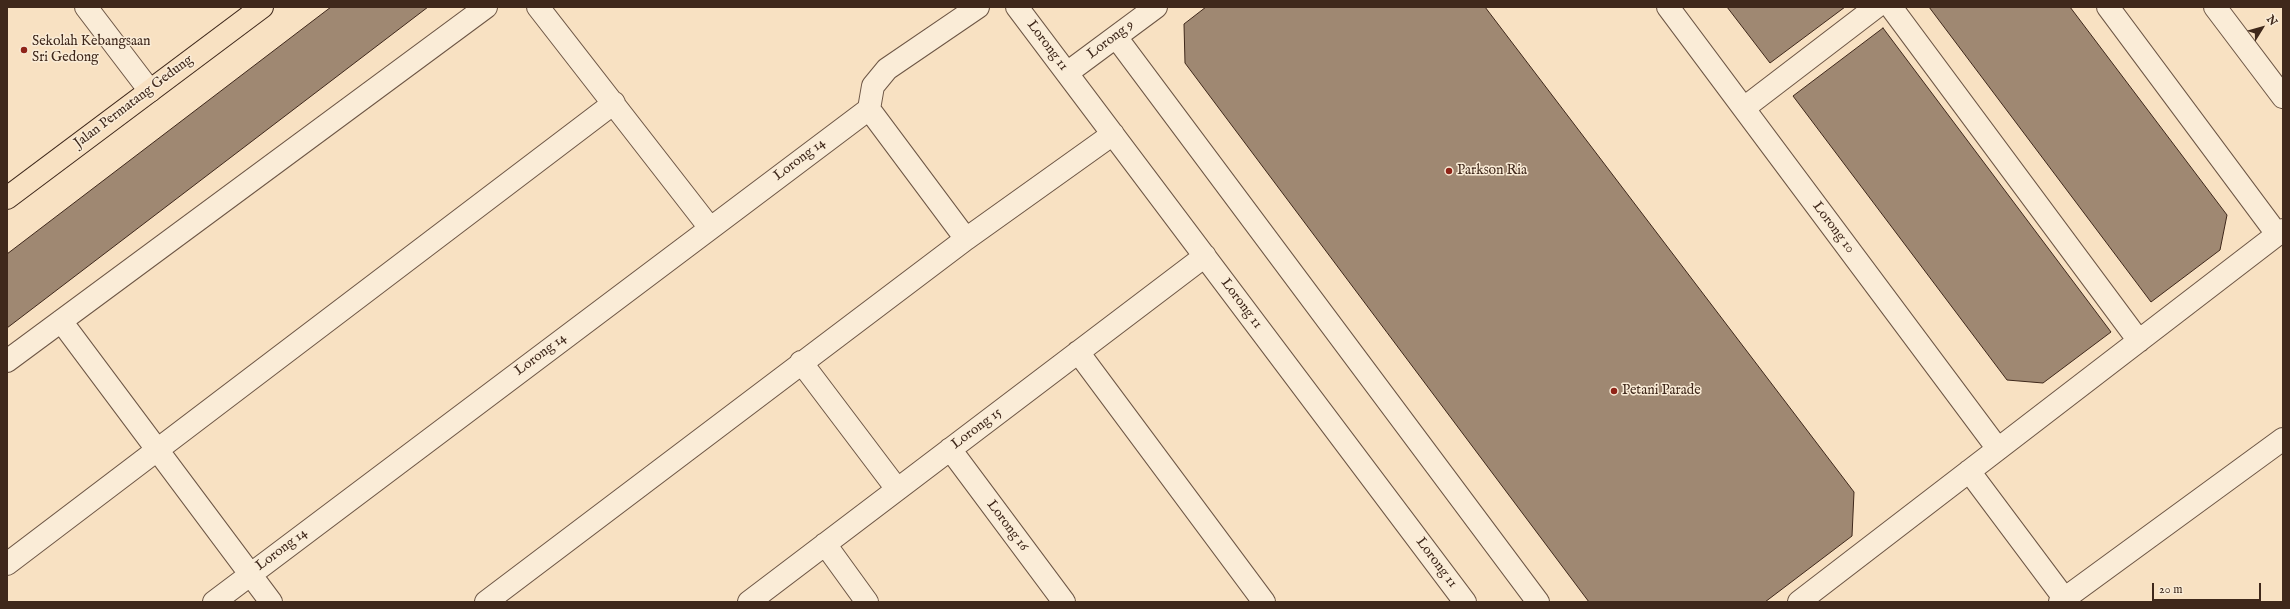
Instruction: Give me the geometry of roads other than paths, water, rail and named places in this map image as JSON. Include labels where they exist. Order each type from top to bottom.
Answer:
[{"type":"main road","name":"Jalan Permatang Gedung","points":[[7,198],[262,7]]},
{"type":"street","points":[[86,7],[150,91]]},
{"type":"street","points":[[7,361],[486,7]]},
{"type":"street","points":[[538,7],[710,228]]},
{"type":"street","points":[[966,240],[868,109],[873,86],[886,69],[978,7]]},
{"type":"street","name":"Lorong 11","points":[[1018,7],[1205,256],[1456,599]]},
{"type":"street","name":"Lorong 9","points":[[1067,73],[1156,7]]},
{"type":"street","name":"Lorong 10","points":[[1668,7],[1998,449]]},
{"type":"street","points":[[1744,108],[1876,7]]},
{"type":"street","points":[[1891,7],[2139,341]]},
{"type":"street","points":[[1799,602],[2280,232],[2108,7]]},
{"type":"street","points":[[2216,7],[2283,97]]},
{"type":"street","points":[[1116,36],[1538,602]]},
{"type":"street","points":[[7,564],[614,103]]},
{"type":"street","name":"Lorong 14","points":[[214,602],[868,109]]},
{"type":"street","points":[[486,602],[801,362],[1113,134]]},
{"type":"street","name":"Lorong 15","points":[[749,602],[1205,256]]},
{"type":"street","points":[[61,321],[271,602]]},
{"type":"street","points":[[1078,352],[1264,602]]},
{"type":"street","points":[[801,362],[897,489]]},
{"type":"street","points":[[1969,471],[2064,601],[2283,439]]},
{"type":"street","name":"Lorong 16","points":[[950,449],[1064,602]]},
{"type":"street","points":[[824,544],[867,602]]},
{"type":"place","name":"Sekolah Kebangsaan Sri Gedong","points":[[24,50]]},
{"type":"place","name":"Parkson Ria","points":[[1449,171]]},
{"type":"place","name":"Petani Parade","points":[[1614,391]]}]
